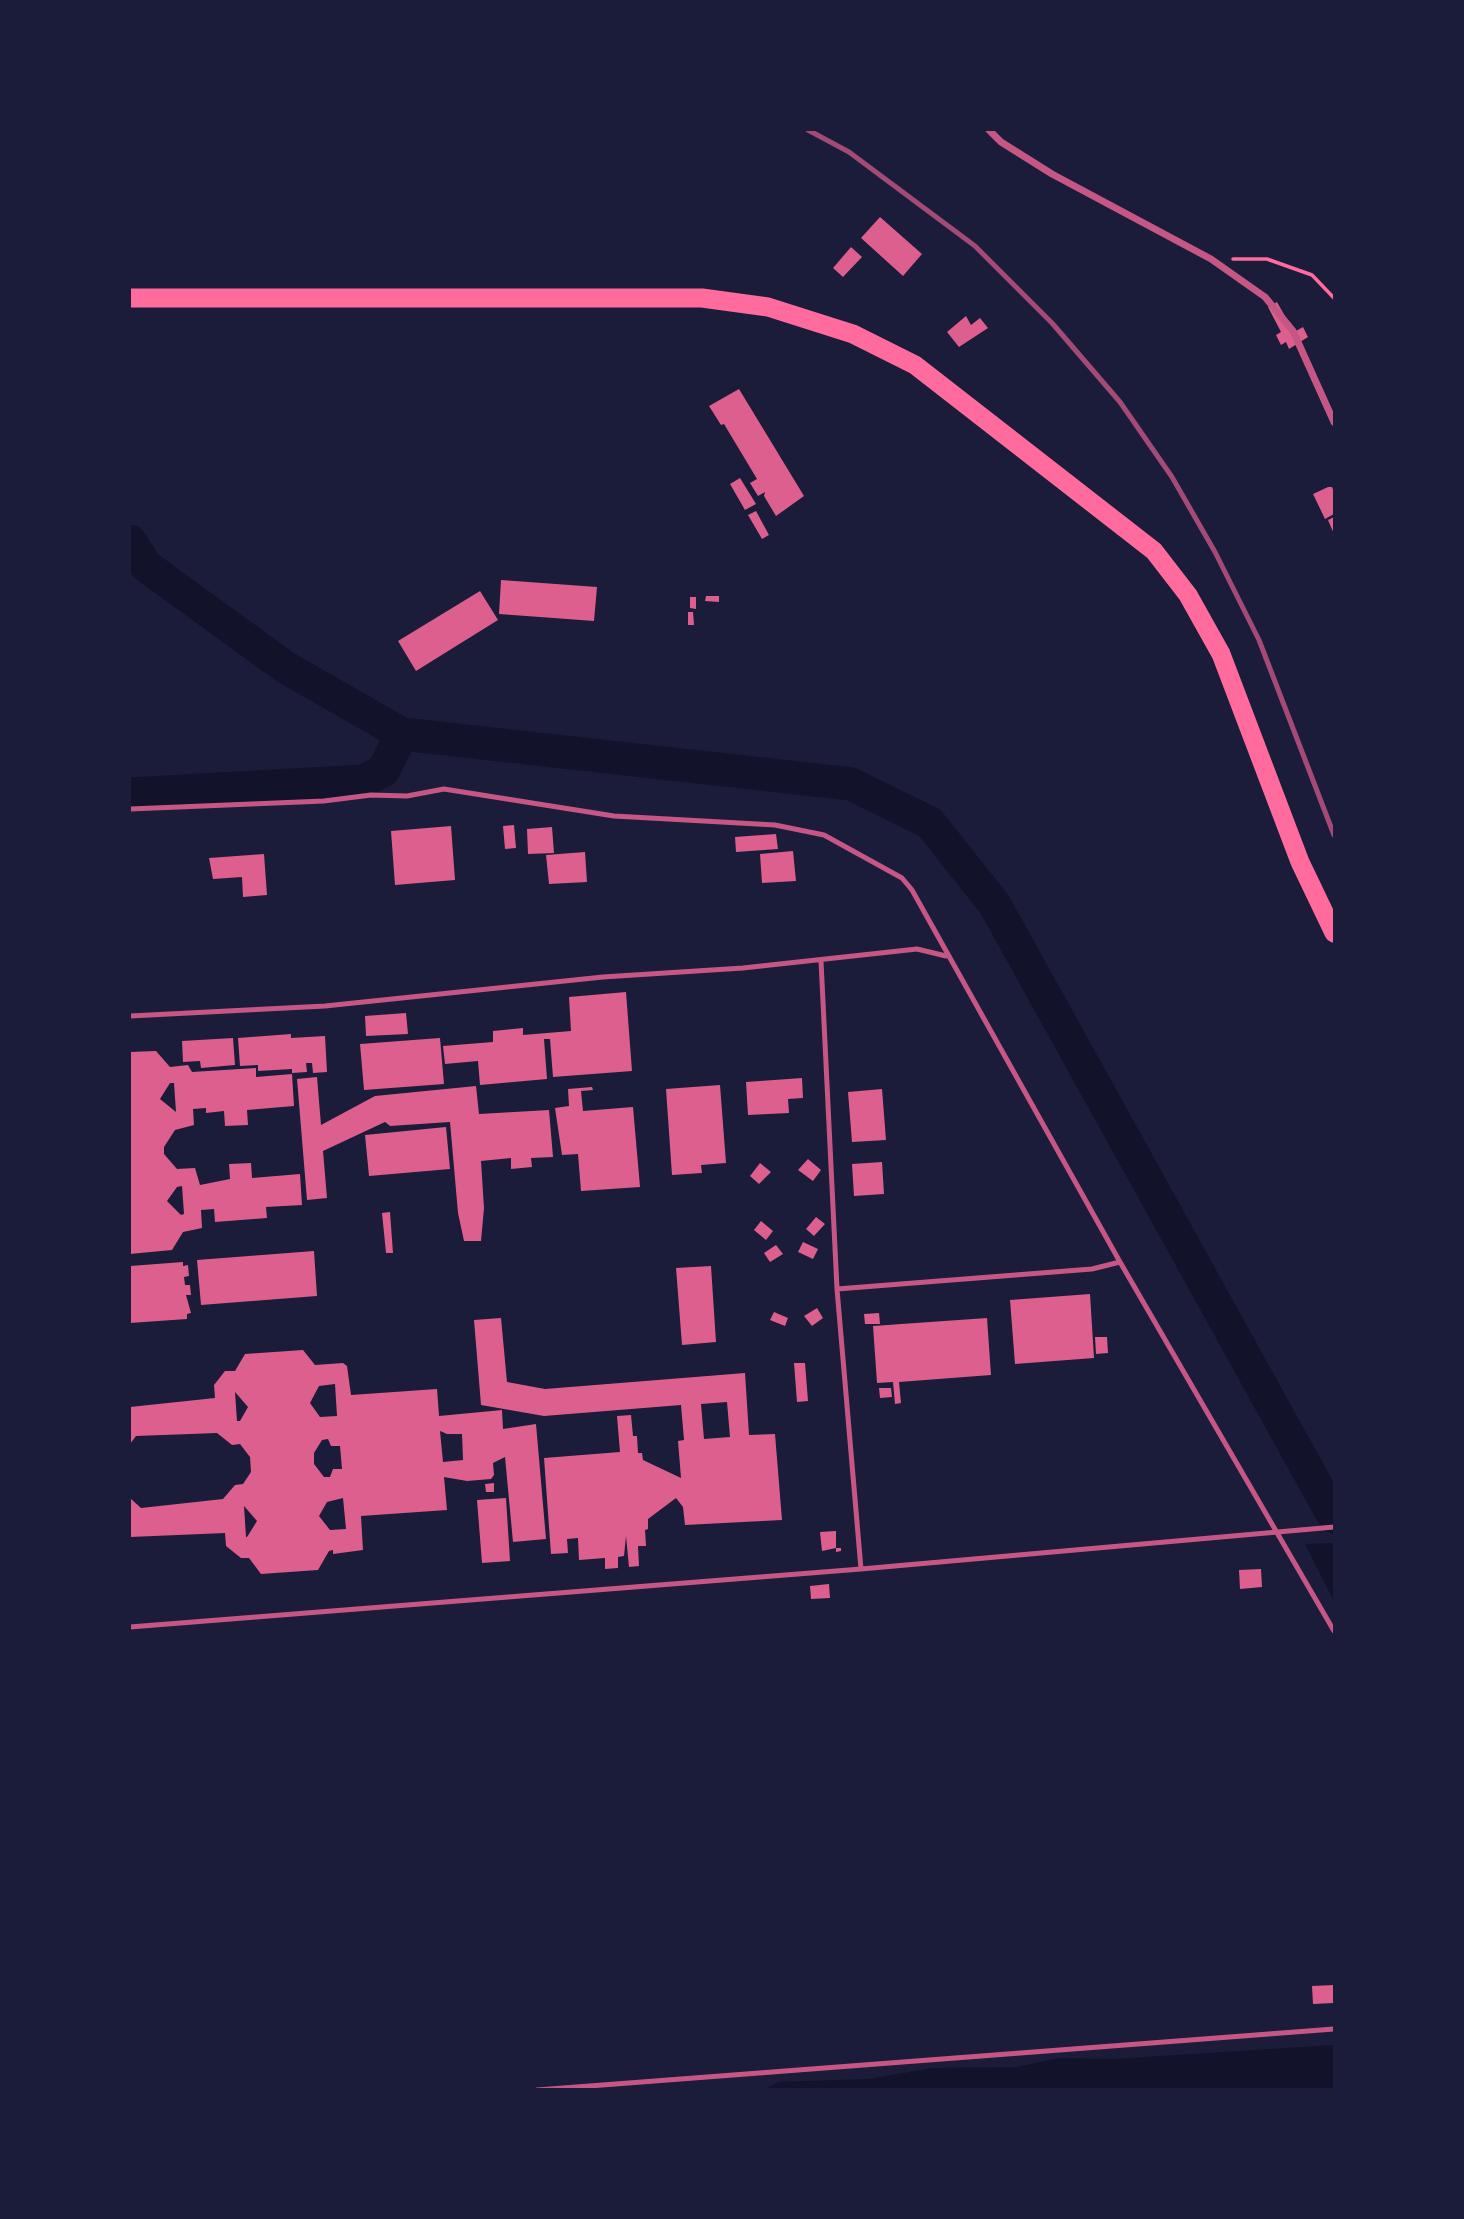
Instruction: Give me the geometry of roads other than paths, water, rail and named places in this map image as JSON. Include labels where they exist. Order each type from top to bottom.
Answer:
[{"type":"highway","points":[[130,298],[702,298],[780,310],[853,334],[915,365],[1154,551],[1188,594],[1221,654],[1300,862],[1335,933]]},
{"type":"street","points":[[989,130],[1001,142],[1052,174],[1211,259],[1265,297],[1293,331],[1335,422]]},
{"type":"lane","points":[[130,809],[324,801],[371,795],[407,796],[444,789],[614,816],[775,825],[824,835],[902,878],[912,890],[946,956],[1119,1262],[1335,1630]]},
{"type":"lane","points":[[130,1016],[325,1006],[603,976],[821,961],[917,949],[946,956]]},
{"type":"lane","points":[[821,961],[837,1289],[861,1569]]},
{"type":"lane","points":[[837,1289],[1092,1269],[1119,1262]]},
{"type":"lane","points":[[130,1627],[861,1569],[1335,1527]]},
{"type":"lane","points":[[537,2090],[1335,2029]]},
{"type":"waterway","points":[[130,541],[146,566],[285,667],[402,734],[851,784],[930,823],[995,905],[1334,1517]]},
{"type":"waterway","points":[[130,794],[363,781],[383,771],[402,734]]},
{"type":"railway","points":[[808,130],[849,152],[975,246],[1052,323],[1120,402],[1172,477],[1215,552],[1259,640],[1334,835]]}]
